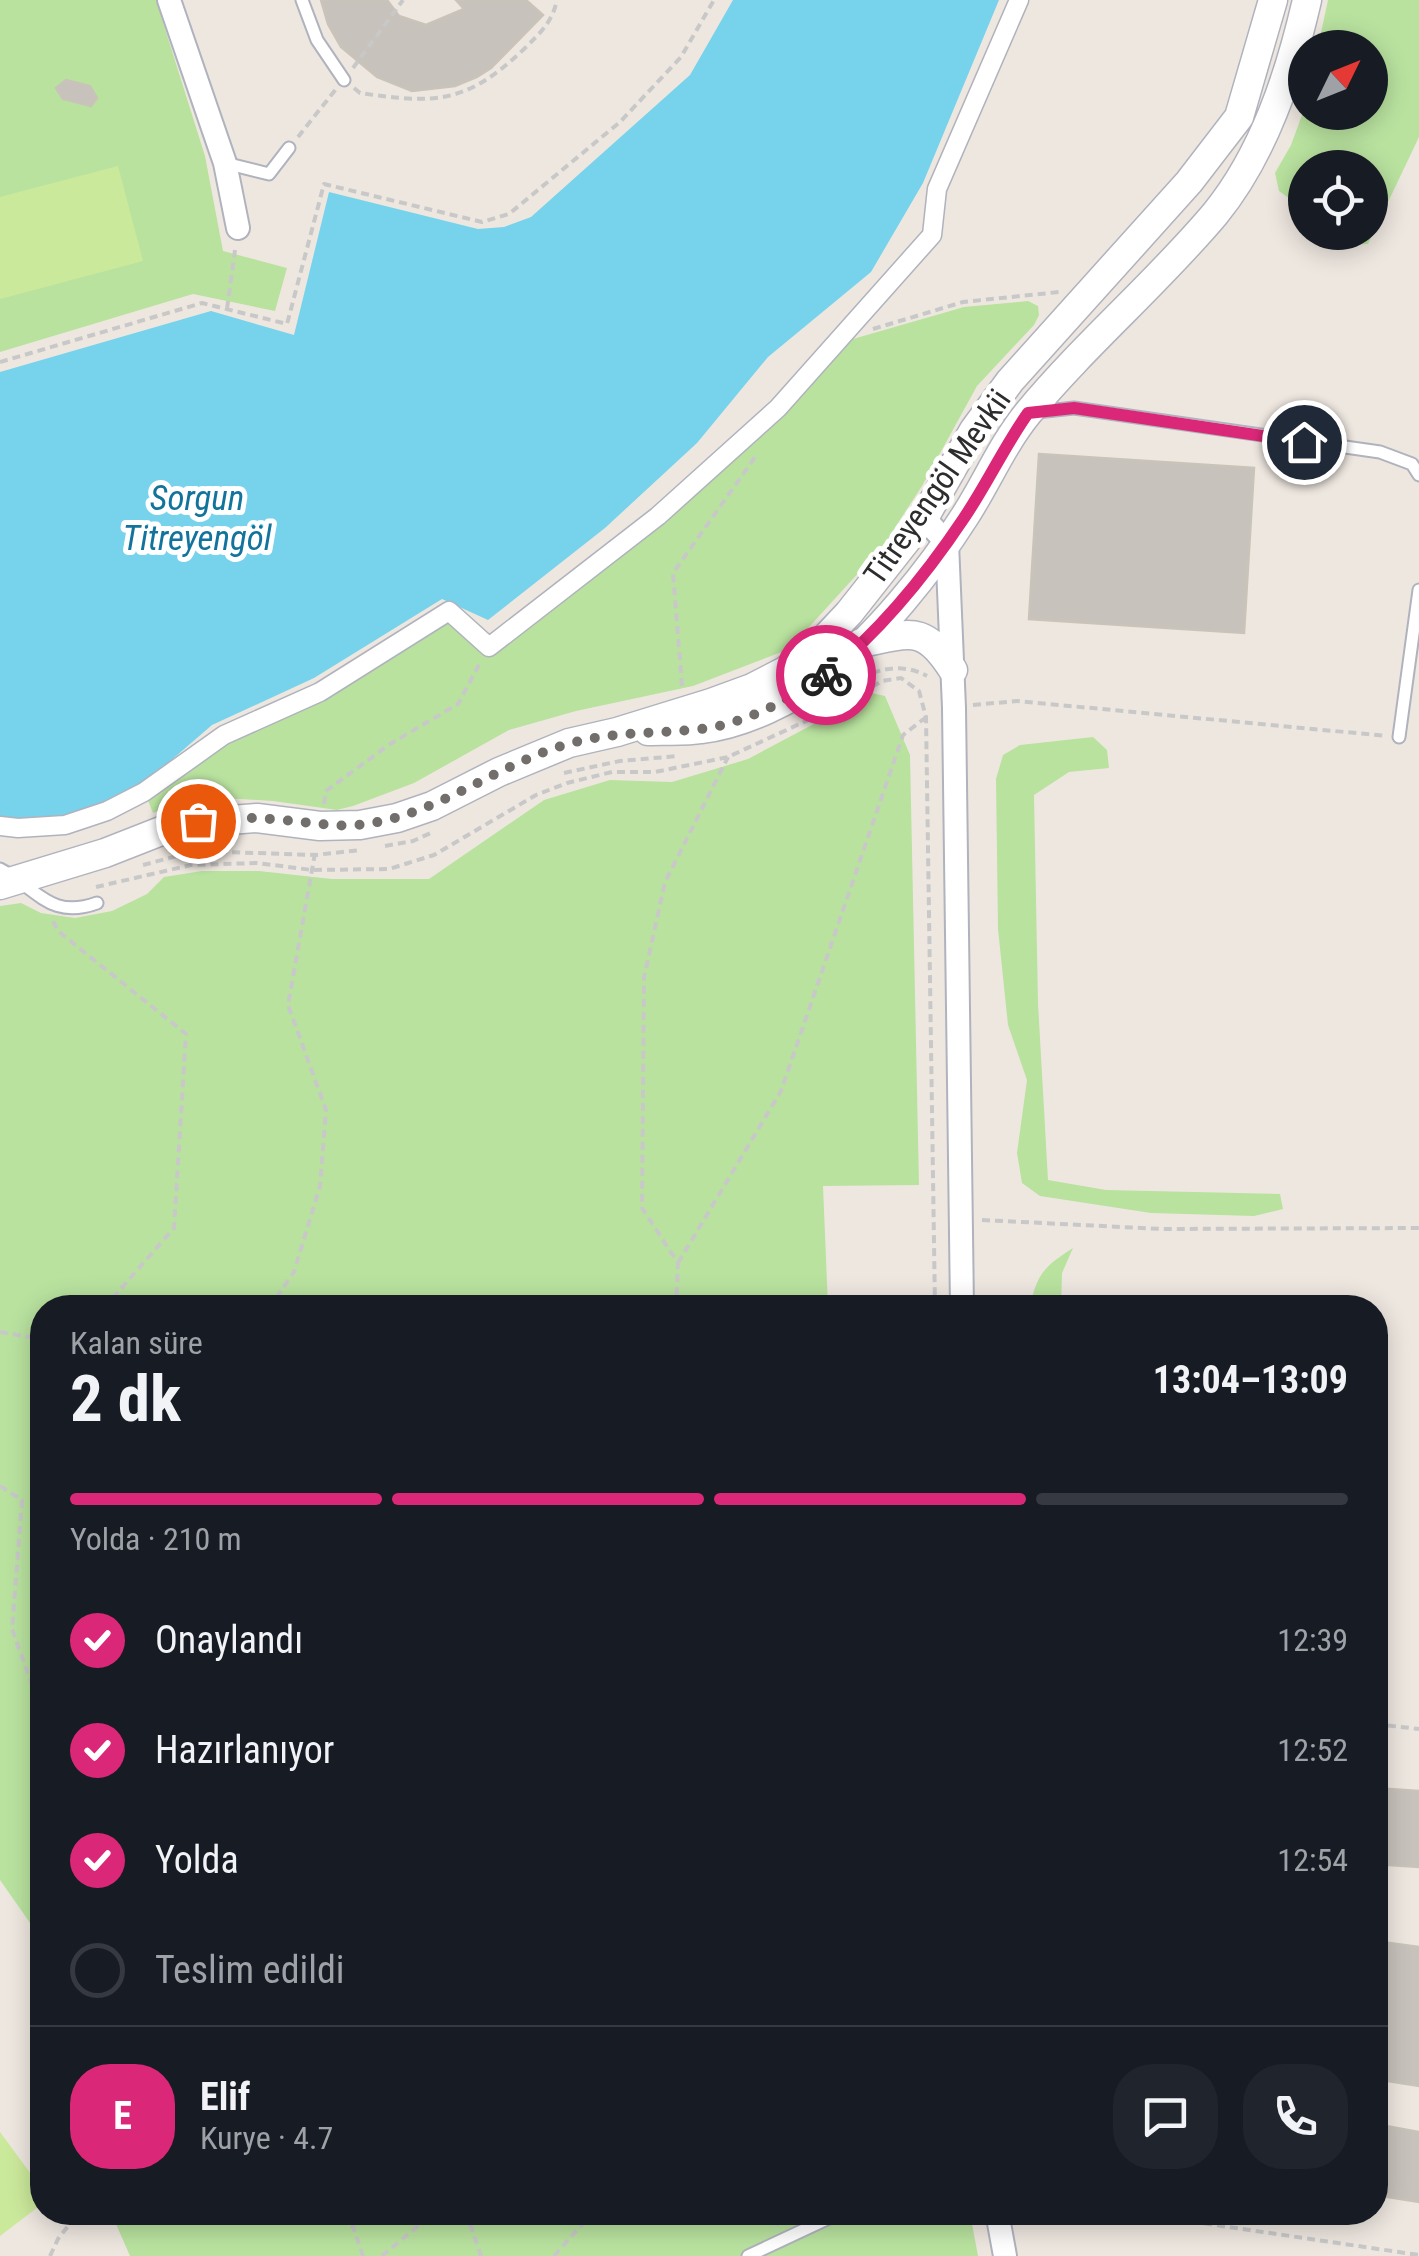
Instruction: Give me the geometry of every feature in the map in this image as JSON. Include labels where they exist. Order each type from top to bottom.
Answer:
[{"type":"street","points":[[169,0],[225,163],[238,228]]},
{"type":"street","points":[[0,826],[66,825],[107,812],[144,792],[224,736],[320,692],[449,611],[489,646],[658,516],[778,408],[932,235],[937,188],[1019,0]]},
{"type":"street","name":"Titreyengöl Mevkii","points":[[6,878],[105,852],[178,824],[257,818],[320,826],[360,825],[396,818],[432,806],[551,750],[752,688],[784,671],[816,648],[848,613],[924,518],[974,430],[1010,381],[1189,182],[1239,117],[1273,0]]},
{"type":"street","name":"Titreyengöl Mevkii","points":[[617,732],[702,729],[736,720],[797,693],[825,676],[896,607],[967,514],[1028,413],[1217,212],[1267,130],[1307,0]]},
{"type":"street","points":[[924,518],[947,543],[954,708],[962,1295]]},
{"type":"street","name":"Titreyengöl Mevkii","points":[[860,643],[919,636],[936,644],[953,670]]},
{"type":"street","points":[[999,2225],[1005,2256]]},
{"type":"lane","points":[[302,0],[318,40],[344,80]]},
{"type":"lane","points":[[225,163],[269,174],[289,148]]},
{"type":"lane","points":[[1028,413],[1074,408],[1380,452],[1412,464],[1419,476]]},
{"type":"lane","points":[[1398,737],[1419,590]]},
{"type":"lane","points":[[6,878],[58,909],[79,910],[96,903]]},
{"type":"lane","points":[[748,2256],[814,2225]]},
{"type":"path","points":[[289,148],[404,0]]},
{"type":"path","points":[[344,80],[360,93],[409,100],[463,93],[496,74],[552,21],[558,0]]},
{"type":"path","points":[[0,362],[202,303],[287,324],[324,184],[482,222],[509,214],[620,122],[680,57],[714,0]]},
{"type":"path","points":[[227,309],[238,228]]},
{"type":"path","points":[[840,338],[963,302],[1071,290],[1105,278]]},
{"type":"path","points":[[684,710],[673,573],[762,448]]},
{"type":"path","points":[[278,1295],[294,1272],[320,1186],[326,1110],[288,1005],[326,791],[390,744],[458,704],[489,646]]},
{"type":"path","points":[[901,678],[918,691],[926,717],[935,1295]]},
{"type":"path","points":[[954,708],[1017,700],[1398,737]]},
{"type":"path","points":[[677,1295],[678,1264],[781,1091],[903,736],[926,717]]},
{"type":"path","points":[[678,1264],[642,1208],[644,978],[665,882],[728,757]]},
{"type":"path","points":[[42,899],[58,931],[186,1034],[174,1228],[115,1295]]},
{"type":"path","points":[[962,1220],[1162,1228],[1419,1228]]},
{"type":"path","points":[[0,1332],[30,1336]]},
{"type":"path","points":[[0,1486],[22,1500],[12,1629],[30,1679]]},
{"type":"path","points":[[1388,1725],[1419,1729]]},
{"type":"path","points":[[50,2256],[69,2225]]},
{"type":"path","points":[[352,2225],[363,2256]]},
{"type":"path","points":[[382,2256],[419,2225]]},
{"type":"path","points":[[470,2225],[481,2256]]},
{"type":"path","points":[[554,2256],[581,2225]]},
{"type":"path","points":[[1215,2225],[1419,2255]]},
{"type":"green space","points":[[0,0],[156,0],[205,156],[223,251],[287,268],[275,311],[193,294],[0,352]]},
{"type":"green space","points":[[1328,0],[1419,0],[1419,137],[1388,202],[1388,150],[1288,150],[1297,130],[1388,130],[1388,30],[1322,30]]},
{"type":"green space","points":[[1288,150],[1288,198],[1279,191],[1275,173]]},
{"type":"green space","points":[[118,166],[143,261],[0,299],[0,197]]},
{"type":"green space","points":[[1028,301],[1038,306],[1034,325],[977,386],[922,486],[883,546],[789,649],[693,686],[509,730],[414,783],[353,806],[337,810],[191,796],[153,813],[147,798],[229,738],[447,620],[488,655],[846,341],[964,307]]},
{"type":"green space","points":[[872,693],[885,696],[910,755],[919,1185],[823,1186],[828,1295],[30,1295],[30,1923],[0,1880],[0,906],[21,903],[41,913],[75,918],[112,911],[147,894],[164,877],[202,871],[259,871],[332,879],[429,879],[544,800],[610,780],[672,782],[748,759]]},
{"type":"green space","points":[[1093,737],[1107,750],[1109,768],[1069,772],[1034,795],[1038,1003],[1048,1180],[1106,1190],[1280,1194],[1283,1209],[1254,1216],[1151,1213],[1040,1196],[1022,1183],[1017,1153],[1027,1080],[1008,1025],[998,929],[996,779],[1003,755],[1020,745]]},
{"type":"green space","points":[[1073,1248],[1062,1273],[1061,1295],[1033,1295],[1044,1271]]},
{"type":"green space","points":[[0,2132],[30,2173],[30,2213],[0,2236]]},
{"type":"green space","points":[[116,2225],[972,2225],[978,2256],[130,2256]]},
{"type":"water","name":"Sorgun Titreyengöl","points":[[733,0],[999,0],[923,183],[871,272],[768,357],[697,443],[605,528],[488,620],[442,599],[314,678],[212,725],[146,782],[98,807],[40,821],[0,816],[0,372],[211,311],[294,335],[329,192],[478,229],[504,227],[531,217],[690,75]]},
{"type":"building","points":[[321,0],[387,0],[399,16],[426,25],[464,9],[456,0],[526,0],[543,15],[491,68],[477,77],[455,86],[412,91],[377,77],[341,47]]},
{"type":"building","points":[[66,80],[90,86],[97,98],[91,106],[63,99],[56,88]]},
{"type":"building","points":[[1039,454],[1254,468],[1244,633],[1029,619]]},
{"type":"building","points":[[1388,1789],[1419,1791],[1419,1867],[1388,1865]]},
{"type":"building","points":[[1388,1943],[1419,1947],[1419,2086],[1388,2081]]},
{"type":"building","points":[[1388,2126],[1419,2132],[1419,2202],[1388,2197]]},
{"type":"way so far","points":[[198,821],[257,818],[320,826],[360,825],[396,818],[432,806],[569,743],[617,732],[702,729],[769,707],[826,675]]},
{"type":"route","points":[[826,675],[896,607],[947,543],[1028,413],[1074,408],[1304,442]]}]
